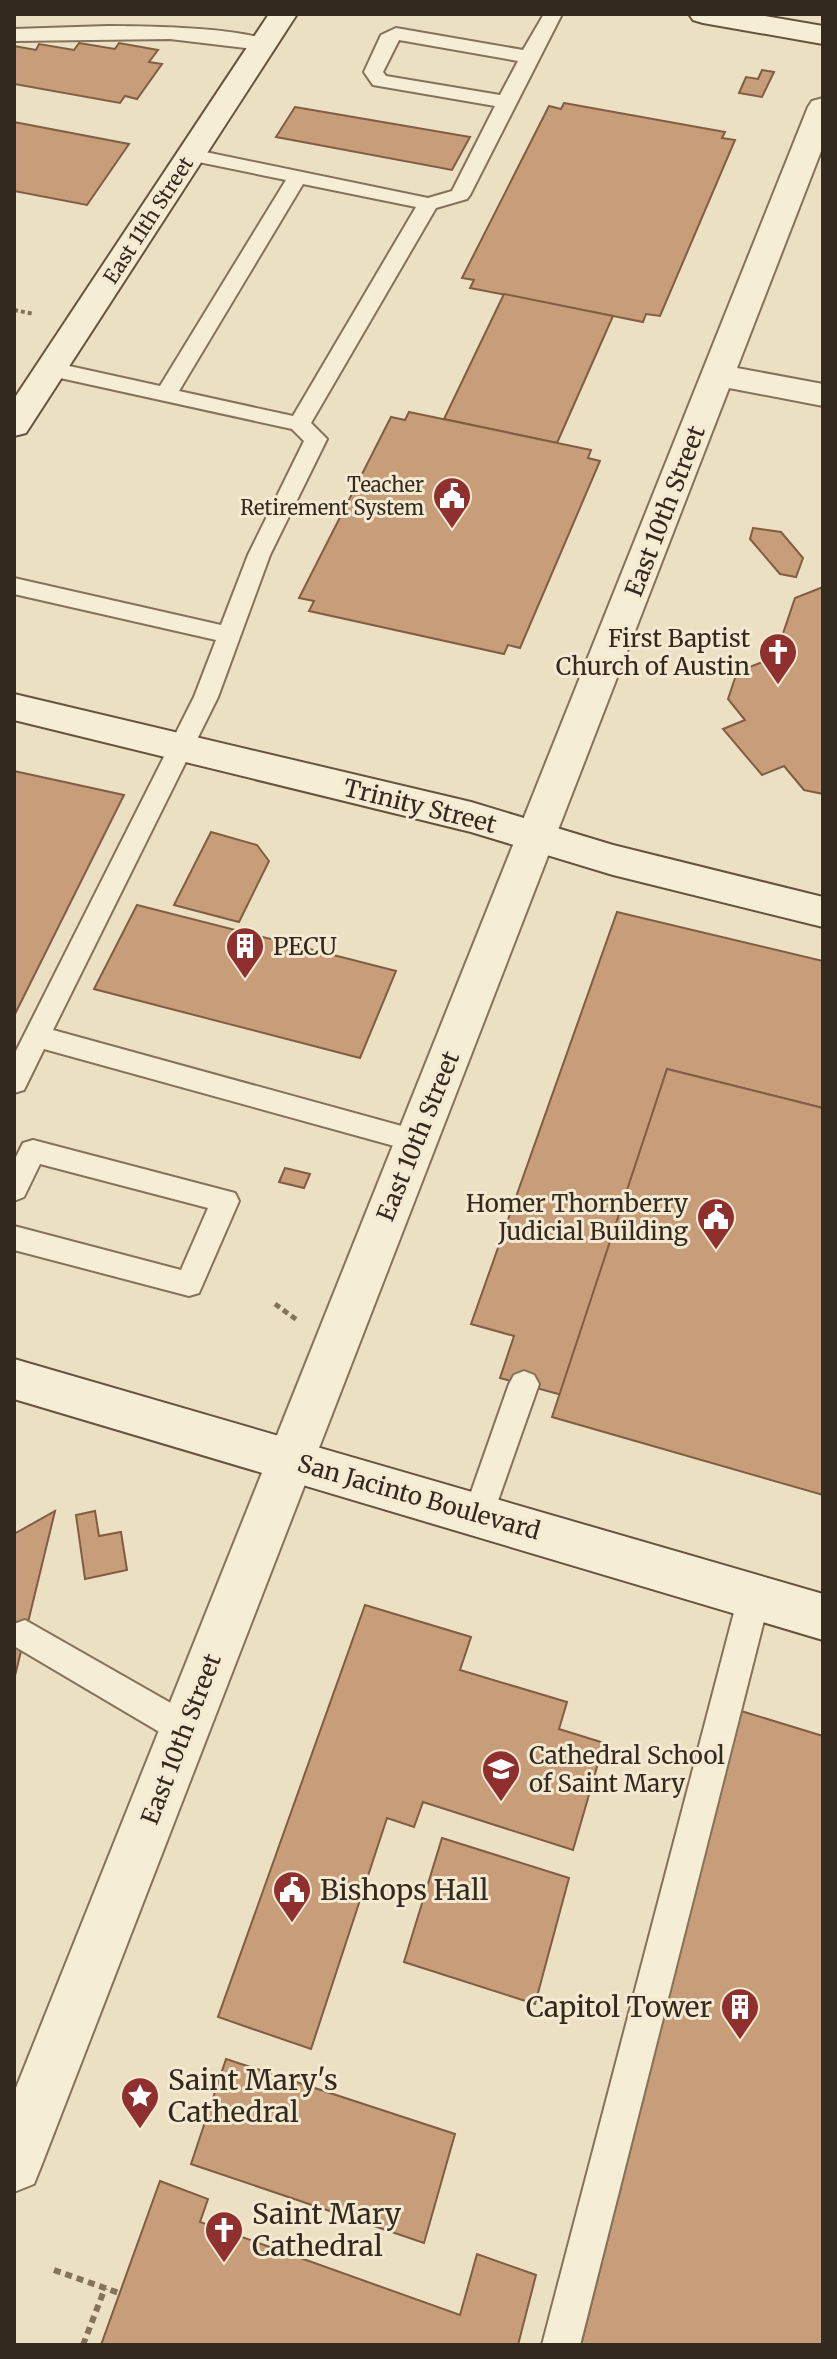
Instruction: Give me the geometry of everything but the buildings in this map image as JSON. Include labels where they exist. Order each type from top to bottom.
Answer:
[{"type":"street","name":"East 11th Street","points":[[14,425],[283,14]]},
{"type":"street","points":[[703,14],[823,35]]},
{"type":"street","name":"East 10th Street","points":[[14,2164],[823,107]]},
{"type":"street","points":[[718,375],[823,395]]},
{"type":"street","name":"Trinity Street","points":[[14,707],[471,817],[613,860],[823,912]]},
{"type":"street","name":"San Jacinto Boulevard","points":[[14,1379],[823,1617]]},
{"type":"lane","points":[[191,155],[428,204],[460,195],[553,14]]},
{"type":"lane","points":[[14,35],[149,31],[226,36],[263,44]]},
{"type":"lane","points":[[507,102],[380,81],[373,72],[388,39],[396,34],[529,57]]},
{"type":"lane","points":[[165,396],[297,178]]},
{"type":"lane","points":[[299,424],[428,204]]},
{"type":"lane","points":[[14,1082],[206,697],[259,555],[316,439],[299,424],[51,369]]},
{"type":"lane","points":[[14,586],[230,635]]},
{"type":"lane","points":[[37,1036],[416,1141]]},
{"type":"lane","points":[[14,1189],[24,1148],[225,1201],[189,1284],[14,1238]]},
{"type":"lane","points":[[478,1515],[524,1384]]},
{"type":"lane","points":[[561,2345],[754,1597]]},
{"type":"lane","points":[[25,1635],[185,1729]]},
{"type":"path","points":[[14,317],[16,311],[34,314]]},
{"type":"path","points":[[54,2270],[119,2293]]},
{"type":"path","points":[[83,2345],[105,2288]]},
{"type":"place","name":"Teacher Retirement System","points":[[452,530]]},
{"type":"place","name":"First Baptist Church of Austin","points":[[778,686]]},
{"type":"place","name":"PECU","points":[[245,980]]},
{"type":"place","name":"Homer Thornberry Judicial Building","points":[[716,1251]]},
{"type":"place","name":"Cathedral School of Saint Mary","points":[[501,1803]]},
{"type":"place","name":"Bishops Hall","points":[[292,1924]]},
{"type":"place","name":"Capitol Tower","points":[[740,2041]]},
{"type":"place","name":"Saint Mary's Cathedral","points":[[140,2130]]},
{"type":"place","name":"Saint Mary Cathedral","points":[[224,2264]]}]
